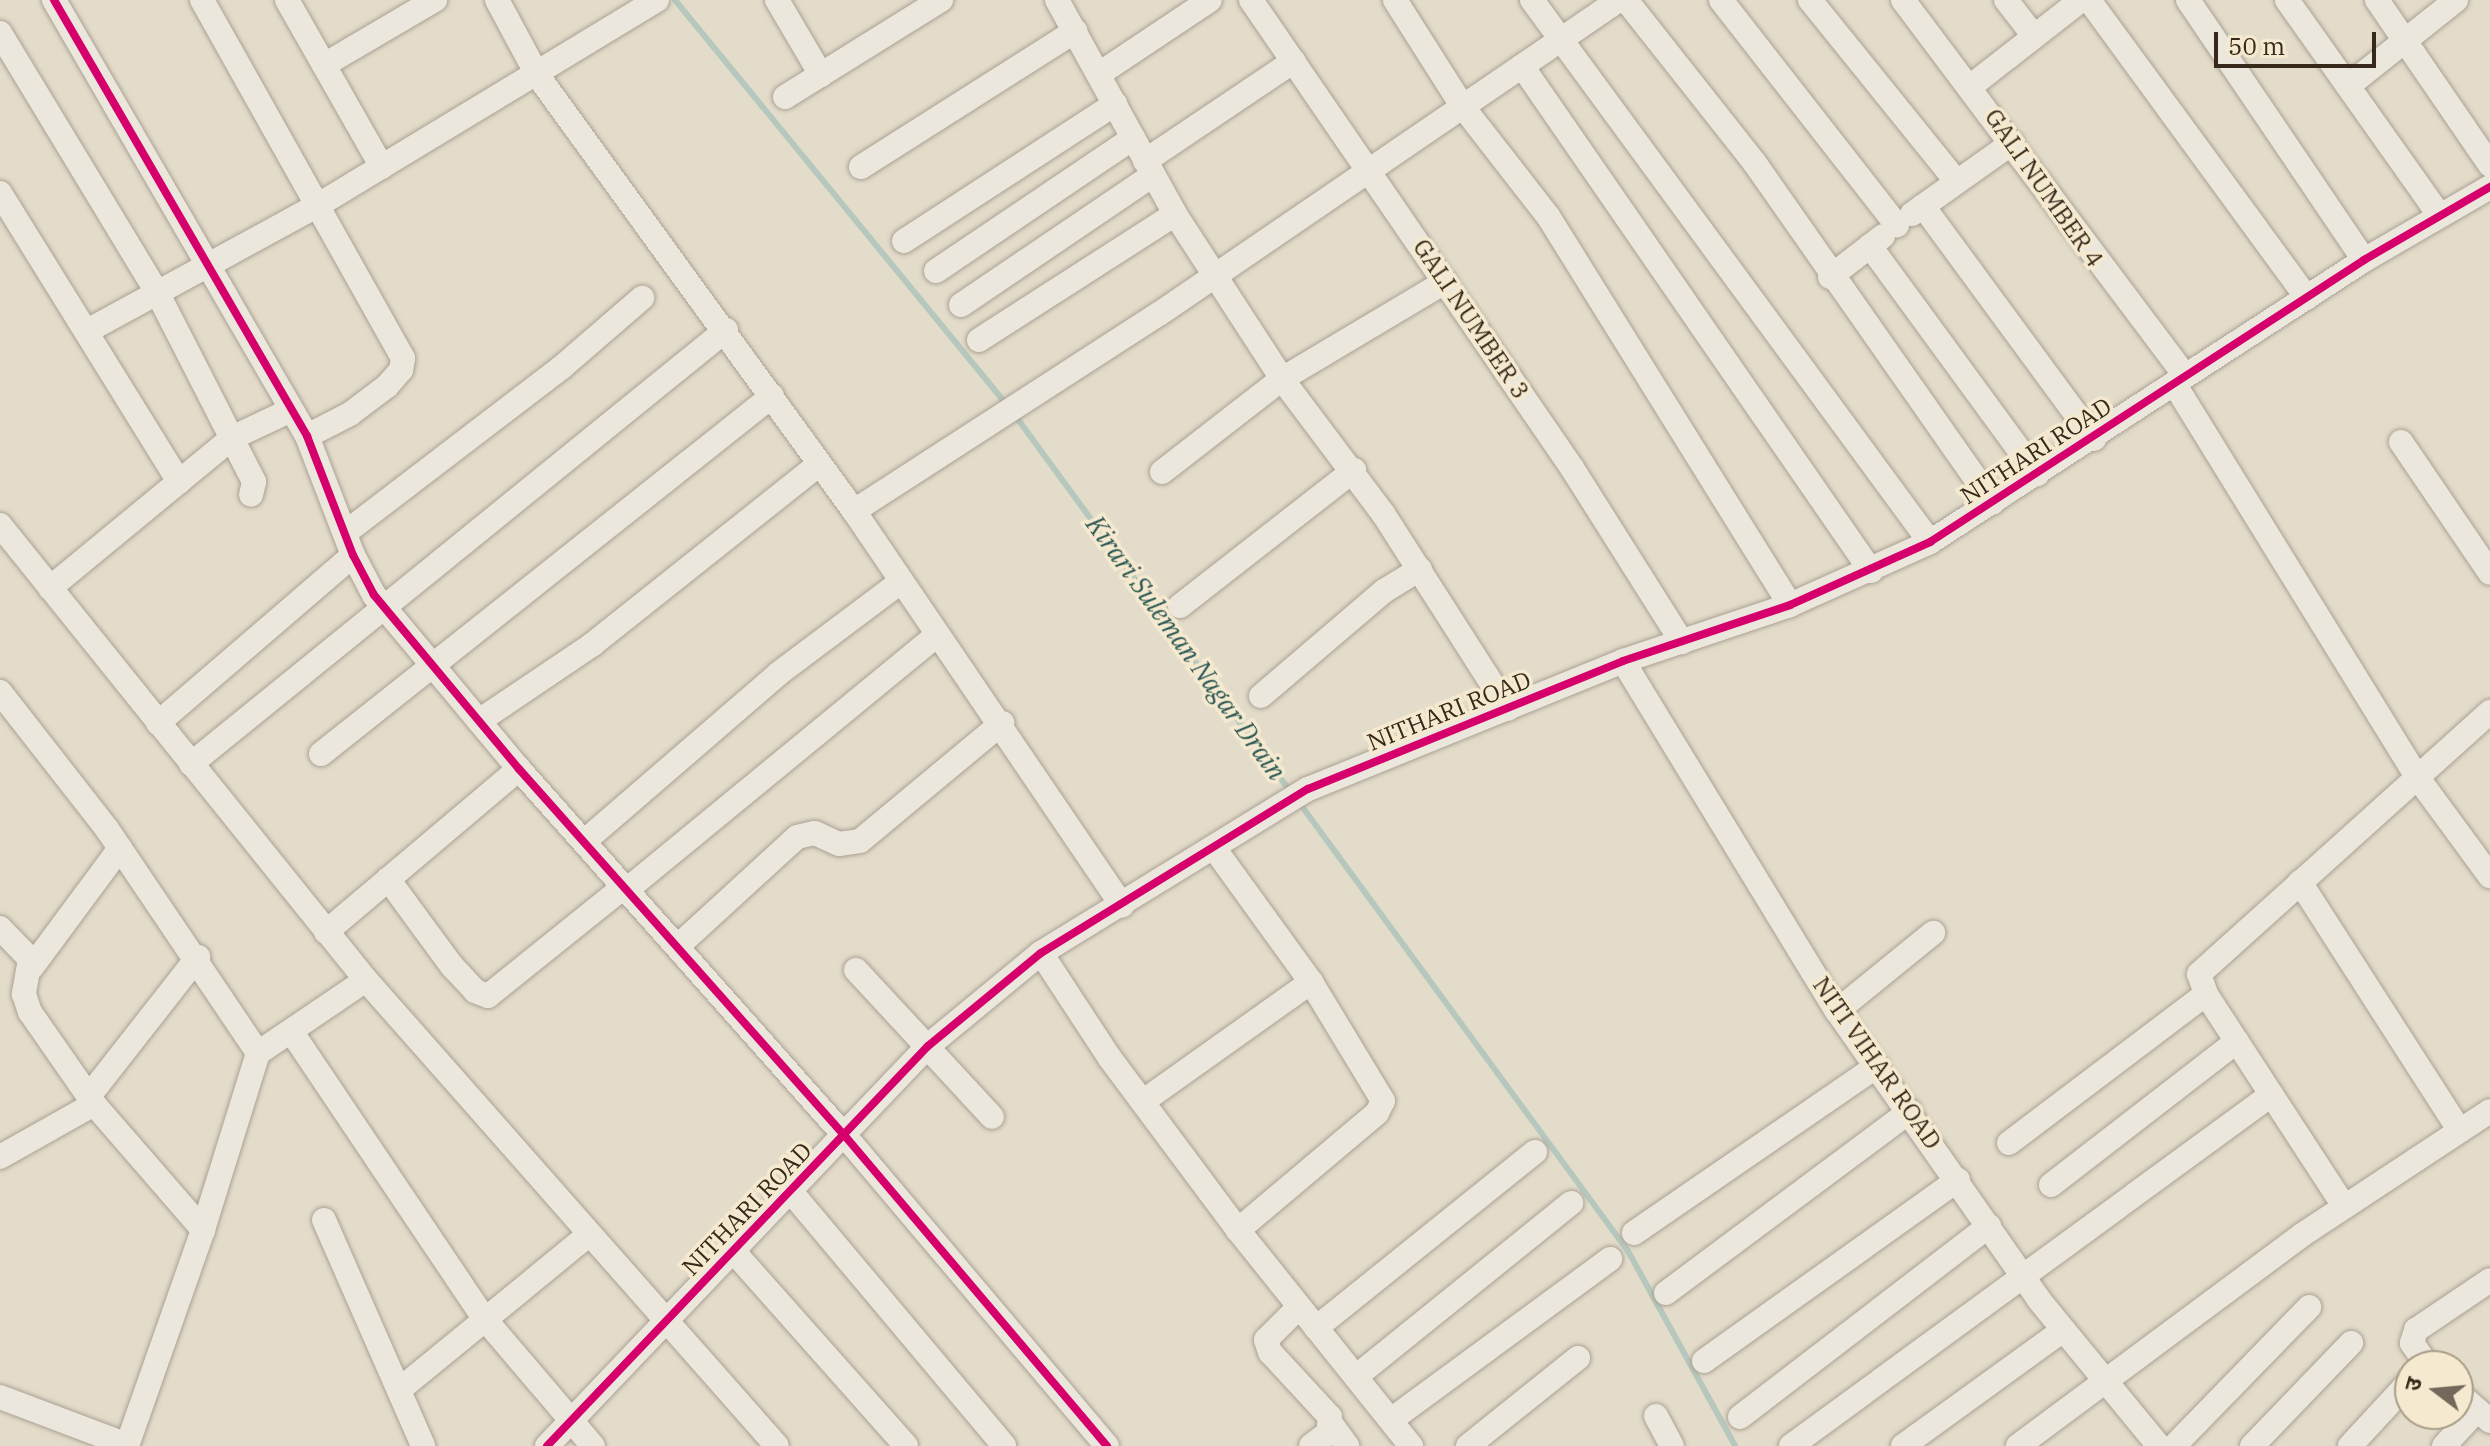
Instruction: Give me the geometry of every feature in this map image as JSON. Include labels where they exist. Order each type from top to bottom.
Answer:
[{"type":"street","points":[[54,0],[307,436],[349,544],[385,606],[519,769],[586,840],[845,1136],[1107,1446]]},
{"type":"street","points":[[202,0],[320,204],[403,358],[401,370],[387,386],[350,414],[307,436]]},
{"type":"street","points":[[287,0],[382,167]]},
{"type":"street","points":[[324,65],[435,0]]},
{"type":"street","points":[[497,0],[538,76],[726,330],[818,465],[854,511],[899,583],[1002,723],[1122,905]]},
{"type":"street","points":[[89,330],[320,204],[538,76],[657,0]]},
{"type":"street","points":[[777,0],[821,75]]},
{"type":"street","points":[[785,97],[941,0]]},
{"type":"street","points":[[1057,0],[1175,214],[1216,272],[1282,379],[1354,470],[1508,709]]},
{"type":"street","points":[[1099,74],[1210,0]]},
{"type":"street","name":"GALI NUMBER 3","points":[[1251,0],[1371,169],[1682,642]]},
{"type":"street","points":[[1395,0],[1463,107],[1548,216],[1790,605]]},
{"type":"street","points":[[1532,0],[1930,542]]},
{"type":"street","points":[[854,511],[1008,407],[1159,314],[1216,272],[1619,0]]},
{"type":"street","points":[[1626,0],[1754,162],[1830,277],[1993,503]]},
{"type":"street","points":[[1721,0],[1897,225]]},
{"type":"street","points":[[1810,0],[1956,181]]},
{"type":"street","name":"GALI NUMBER 4","points":[[1903,0],[1971,86],[2180,381],[2415,774],[2486,863]]},
{"type":"street","points":[[2006,0],[2034,36]]},
{"type":"street","points":[[1971,86],[2081,0]]},
{"type":"street","points":[[2089,0],[2307,298]]},
{"type":"street","points":[[2188,0],[2364,260]]},
{"type":"street","points":[[2287,0],[2438,213]]},
{"type":"street","points":[[2377,0],[2490,165]]},
{"type":"street","points":[[2348,86],[2456,0]]},
{"type":"street","points":[[861,167],[1075,31]]},
{"type":"street","points":[[0,33],[158,294],[254,482],[251,495]]},
{"type":"street","points":[[961,305],[1294,61]]},
{"type":"street","points":[[1522,66],[1871,571]]},
{"type":"street","points":[[904,241],[1115,104]]},
{"type":"street","points":[[936,271],[1133,138]]},
{"type":"street","points":[[1830,277],[1956,181],[2012,143]]},
{"type":"street","name":"NITHARI ROAD","points":[[547,1446],[792,1193],[928,1046],[1041,953],[1297,795],[1623,661],[1790,605],[1930,542],[2094,439],[2438,213],[2490,187]]},
{"type":"street","points":[[0,193],[89,330],[179,482]]},
{"type":"street","points":[[1923,206],[2094,439]]},
{"type":"street","points":[[979,340],[1175,214]]},
{"type":"street","points":[[1870,246],[2037,474]]},
{"type":"street","points":[[1162,472],[1282,379],[1445,282]]},
{"type":"street","points":[[158,723],[349,544],[642,298]]},
{"type":"street","points":[[191,764],[726,330]]},
{"type":"street","points":[[321,754],[437,666],[772,396]]},
{"type":"street","points":[[50,588],[232,438],[291,410]]},
{"type":"street","points":[[2401,442],[2490,573]]},
{"type":"street","points":[[479,721],[593,644],[818,465]]},
{"type":"street","points":[[1180,606],[1354,470]]},
{"type":"street","points":[[0,525],[366,980],[587,1236],[777,1446]]},
{"type":"street","points":[[1261,696],[1384,591],[1420,569]]},
{"type":"street","points":[[586,840],[778,674],[899,583]]},
{"type":"street","points":[[388,879],[452,966],[475,991],[488,996],[937,635]]},
{"type":"street","name":"NITI VIHAR ROAD","points":[[1623,661],[1837,1011],[2023,1276],[2063,1330],[2159,1446]]},
{"type":"street","points":[[0,692],[120,848],[198,957],[258,1053]]},
{"type":"street","points":[[2344,1206],[2206,994],[2199,974],[2415,774],[2490,712]]},
{"type":"street","points":[[678,946],[797,837],[815,833],[839,844],[860,841],[1002,723]]},
{"type":"street","points":[[326,932],[519,769]]},
{"type":"street","points":[[120,848],[32,967],[25,1003],[91,1100],[203,1230]]},
{"type":"street","points":[[1214,848],[1311,982],[1383,1101],[1377,1113],[1238,1230]]},
{"type":"street","points":[[2300,882],[2459,1130]]},
{"type":"street","points":[[0,928],[32,967]]},
{"type":"street","points":[[1837,1011],[1933,933]]},
{"type":"street","points":[[1041,953],[1238,1230],[1298,1308],[1358,1375],[1411,1446]]},
{"type":"street","points":[[0,1157],[91,1100],[198,957]]},
{"type":"street","points":[[856,970],[992,1117]]},
{"type":"street","points":[[0,1397],[127,1446],[203,1230],[258,1053],[293,1034],[366,980]]},
{"type":"street","points":[[1145,1100],[1311,982]]},
{"type":"street","points":[[2009,1143],[2206,994]]},
{"type":"street","points":[[293,1034],[484,1318],[593,1446]]},
{"type":"street","points":[[2051,1185],[2237,1041]]},
{"type":"street","points":[[1634,1233],[1877,1066]]},
{"type":"street","points":[[1791,1446],[2271,1095]]},
{"type":"street","points":[[1666,1293],[1910,1111]]},
{"type":"street","points":[[2018,1446],[2344,1206],[2490,1111]]},
{"type":"street","points":[[1316,1328],[1535,1152]]},
{"type":"street","points":[[1704,1361],[1958,1180]]},
{"type":"street","points":[[792,1193],[1004,1446]]},
{"type":"street","points":[[1358,1375],[1571,1203]]},
{"type":"street","points":[[324,1220],[423,1446]]},
{"type":"street","points":[[1740,1417],[1989,1226]]},
{"type":"street","points":[[399,1390],[587,1236]]},
{"type":"street","points":[[734,1252],[906,1446]]},
{"type":"street","points":[[1391,1420],[1610,1259]]},
{"type":"street","points":[[2415,1350],[2412,1343],[2416,1330],[2490,1280]]},
{"type":"street","points":[[2174,1446],[2309,1307]]},
{"type":"street","points":[[1298,1308],[1266,1340],[1270,1352],[1347,1446]]},
{"type":"street","points":[[1903,1446],[2063,1330]]},
{"type":"street","points":[[2252,1446],[2351,1343]]},
{"type":"street","points":[[1468,1446],[1578,1358]]},
{"type":"street","points":[[2350,1446],[2394,1399]]},
{"type":"street","points":[[1656,1416],[1672,1446]]},
{"type":"street","points":[[2444,1446],[2484,1416]]},
{"type":"street","points":[[1311,1446],[1332,1425]]},
{"type":"waterway","name":"Kirari Suleman Nagar Drain","points":[[675,0],[1007,405]]},
{"type":"waterway","name":"Kirari Suleman Nagar Drain","points":[[1014,414],[1291,792]]},
{"type":"waterway","name":"Kirari Suleman Nagar Drain","points":[[1298,801],[1628,1251],[1735,1446]]},
{"type":"cycle path","points":[[54,0],[307,436],[353,555],[374,595],[519,769],[845,1136],[1107,1446]]},
{"type":"cycle path","points":[[547,1446],[928,1046],[1041,953],[1308,789],[1623,661],[1790,605],[1930,542],[2364,260],[2490,187]]}]
